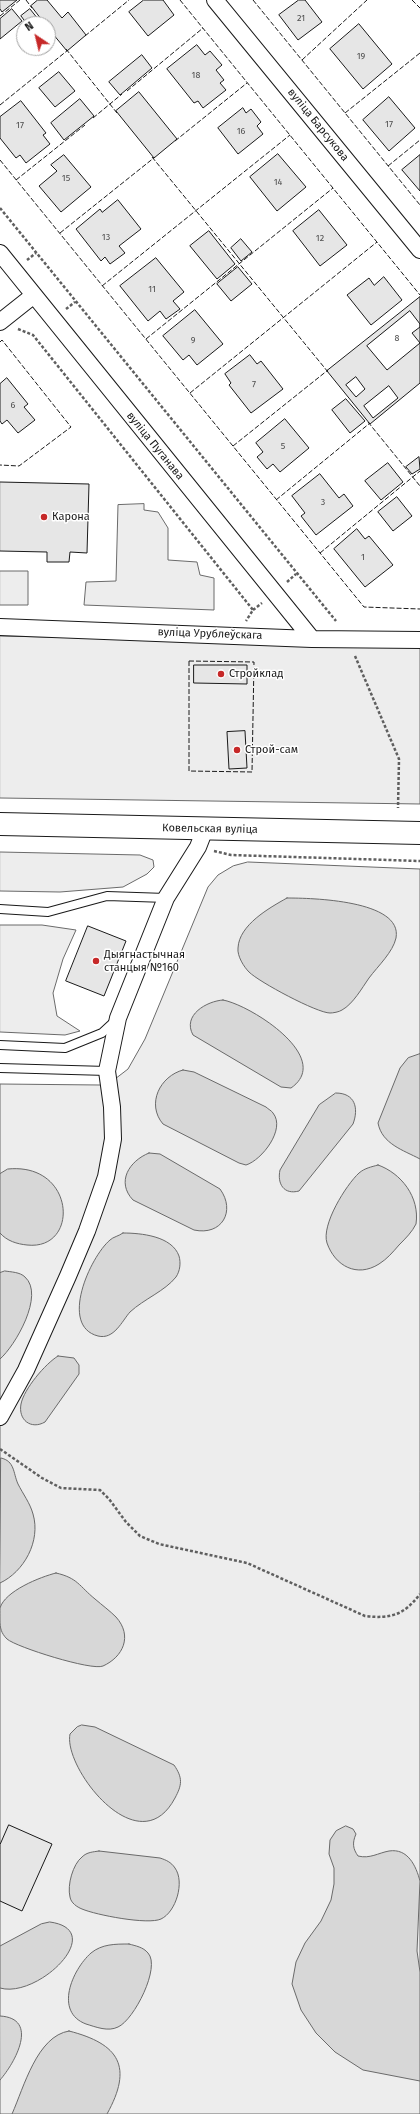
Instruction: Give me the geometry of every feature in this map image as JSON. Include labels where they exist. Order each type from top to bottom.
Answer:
[{"type":"highway","name":"Ковельская вуліца","points":[[0,824],[419,834]]},
{"type":"street","name":"вуліца Барсукова","points":[[215,0],[420,250]]},
{"type":"street","name":"вуліца Пуганава","points":[[0,253],[312,639]]},
{"type":"street","points":[[3,319],[34,295]]},
{"type":"street","name":"вуліца Урублеўскага","points":[[0,627],[245,635],[312,639],[420,640]]},
{"type":"street","points":[[0,1417],[26,1370],[68,1276],[87,1231],[106,1177],[113,1139],[112,1108],[107,1071],[118,1018],[166,898],[198,846],[205,829]]},
{"type":"lane","points":[[0,909],[48,912],[107,896],[166,898]]},
{"type":"lane","points":[[0,1045],[65,1048],[102,1033],[118,1018]]},
{"type":"lane","points":[[0,1068],[107,1071]]},
{"type":"path","points":[[0,208],[338,624],[348,639],[399,759],[398,808]]},
{"type":"path","points":[[3,319],[32,335],[253,610],[247,618],[245,635]]},
{"type":"path","points":[[0,1449],[42,1478],[61,1488],[100,1490],[109,1499],[126,1522],[140,1536],[159,1544],[247,1563],[346,1609],[365,1616],[383,1618],[398,1614],[412,1604],[420,1594]]},
{"type":"shaded area","points":[[144,504],[144,510],[158,512],[168,528],[168,560],[197,562],[200,575],[214,578],[214,610],[84,605],[86,582],[116,581],[118,505]]},
{"type":"shaded area","points":[[0,571],[28,571],[28,605],[0,605]]},
{"type":"shaded area","points":[[0,636],[420,645],[420,804],[0,798]]},
{"type":"shaded area","points":[[0,852],[140,855],[153,860],[154,867],[147,874],[123,887],[60,892],[0,891]]},
{"type":"shaded area","points":[[248,862],[420,869],[420,2114],[0,2114],[0,1084],[100,1085],[115,1079],[128,1069],[145,1039],[208,887],[218,875],[233,866]]},
{"type":"shaded area","points":[[287,898],[315,899],[353,904],[371,909],[385,916],[394,925],[396,938],[392,948],[354,1000],[341,1011],[331,1013],[323,1012],[288,996],[255,977],[247,970],[241,961],[238,948],[240,940],[249,925],[264,912]]},
{"type":"shaded area","points":[[0,925],[42,925],[76,930],[63,959],[53,993],[57,1016],[80,1031],[65,1035],[0,1032]]},
{"type":"shaded area","points":[[223,1000],[236,1004],[268,1022],[284,1035],[296,1048],[302,1062],[302,1076],[291,1088],[281,1087],[193,1035],[190,1028],[193,1015],[198,1010],[210,1003]]},
{"type":"shaded area","points":[[420,1054],[420,1159],[394,1146],[384,1136],[378,1123],[400,1068],[408,1058]]},
{"type":"shaded area","points":[[183,1070],[194,1072],[266,1107],[272,1112],[276,1120],[277,1127],[270,1143],[259,1157],[246,1165],[239,1163],[163,1124],[158,1116],[156,1108],[158,1092],[162,1084],[168,1078]]},
{"type":"shaded area","points":[[336,1093],[348,1096],[354,1102],[356,1112],[353,1124],[299,1191],[294,1192],[286,1190],[281,1184],[279,1175],[280,1170],[319,1105]]},
{"type":"shaded area","points":[[149,1153],[160,1154],[220,1189],[225,1197],[227,1206],[224,1220],[212,1229],[204,1231],[194,1230],[133,1200],[128,1193],[126,1186],[125,1179],[127,1173],[136,1161]]},
{"type":"shaded area","points":[[378,1165],[394,1174],[407,1187],[415,1205],[416,1224],[413,1230],[382,1262],[371,1268],[355,1270],[341,1263],[335,1258],[327,1243],[326,1235],[331,1216],[348,1186],[359,1173]]},
{"type":"shaded area","points":[[8,1169],[31,1171],[47,1179],[58,1192],[63,1207],[62,1222],[56,1235],[44,1243],[27,1245],[20,1244],[12,1242],[0,1233],[0,1174]]},
{"type":"shaded area","points":[[123,1233],[147,1235],[170,1244],[179,1256],[179,1270],[176,1277],[171,1282],[130,1312],[113,1333],[98,1336],[86,1330],[81,1319],[79,1306],[82,1291],[87,1275],[102,1249],[111,1239]]},
{"type":"shaded area","points":[[5,1271],[23,1275],[30,1285],[32,1296],[26,1320],[20,1332],[0,1359],[0,1273]]},
{"type":"shaded area","points":[[58,1356],[74,1358],[79,1365],[79,1374],[45,1422],[35,1425],[30,1424],[22,1415],[21,1404],[23,1398],[36,1377]]},
{"type":"shaded area","points":[[1,1458],[9,1462],[13,1468],[18,1484],[32,1510],[35,1524],[35,1535],[23,1563],[9,1578],[0,1583]]},
{"type":"shaded area","points":[[56,1573],[69,1577],[78,1583],[114,1615],[121,1624],[125,1638],[120,1652],[110,1662],[103,1666],[96,1667],[70,1662],[38,1652],[13,1643],[5,1637],[2,1632],[0,1626],[0,1608],[3,1602],[16,1591],[33,1581]]},
{"type":"shaded area","points":[[82,1725],[95,1727],[174,1765],[180,1778],[179,1789],[175,1798],[160,1816],[142,1821],[124,1817],[106,1804],[91,1787],[78,1768],[71,1749],[70,1734],[77,1727]]},
{"type":"shaded area","points":[[346,1826],[353,1829],[356,1834],[354,1846],[358,1856],[370,1856],[389,1851],[401,1852],[410,1859],[420,1881],[417,1951],[420,1972],[420,2081],[363,2070],[335,2052],[316,2033],[301,2010],[292,1984],[296,1962],[305,1943],[321,1921],[331,1900],[334,1884],[334,1868],[329,1854],[330,1840],[336,1831]]},
{"type":"shaded area","points":[[99,1851],[160,1858],[172,1864],[178,1874],[179,1888],[175,1903],[171,1910],[161,1919],[145,1921],[98,1914],[82,1909],[74,1904],[69,1892],[73,1870],[84,1855],[90,1852]]},
{"type":"shaded area","points":[[50,1922],[66,1928],[72,1937],[70,1949],[61,1962],[48,1974],[32,1983],[15,1989],[0,1988],[0,1946],[41,1924]]},
{"type":"shaded area","points":[[129,1944],[144,1949],[148,1953],[151,1960],[151,1969],[144,1993],[131,2014],[118,2027],[110,2029],[86,2024],[76,2018],[71,2010],[69,1990],[84,1960],[95,1950],[104,1946]]},
{"type":"shaded area","points":[[0,2016],[12,2019],[19,2024],[22,2033],[21,2042],[17,2053],[0,2080]]},
{"type":"shaded area","points":[[69,2031],[86,2036],[100,2043],[110,2051],[117,2060],[120,2071],[119,2083],[115,2097],[107,2114],[12,2114],[27,2077],[40,2052],[48,2042],[58,2035]]},
{"type":"building","points":[[0,0],[17,0],[2,12],[0,9]]},
{"type":"building","points":[[38,0],[47,0],[62,18],[68,12],[86,35],[67,51],[56,38],[56,16],[39,16],[31,6]]},
{"type":"building","points":[[144,0],[163,0],[174,15],[148,36],[129,12]]},
{"type":"building","points":[[299,0],[305,0],[322,22],[298,40],[279,15]]},
{"type":"building","points":[[12,9],[18,16],[16,16],[16,26],[0,39],[0,19]]},
{"type":"building","points":[[30,9],[36,16],[21,16]]},
{"type":"building","points":[[359,24],[392,64],[363,89],[330,49]]},
{"type":"building","points":[[197,45],[205,55],[210,51],[222,65],[216,70],[224,80],[220,83],[226,90],[203,108],[198,101],[194,103],[167,69]]},
{"type":"building","points":[[142,55],[152,68],[120,95],[109,82]]},
{"type":"building","points":[[59,72],[75,91],[55,107],[39,88]]},
{"type":"building","points":[[139,92],[177,139],[154,158],[116,111]]},
{"type":"building","points":[[389,97],[415,128],[389,151],[363,120]]},
{"type":"building","points":[[80,99],[94,116],[64,140],[51,123]]},
{"type":"building","points":[[21,101],[46,133],[43,135],[50,144],[26,163],[20,155],[16,158],[0,138],[0,117]]},
{"type":"building","points":[[243,108],[246,113],[251,109],[261,122],[257,126],[263,134],[238,154],[218,128]]},
{"type":"building","points":[[278,154],[306,187],[277,211],[250,177]]},
{"type":"building","points":[[64,155],[91,187],[61,212],[39,186],[57,171],[51,165]]},
{"type":"building","points":[[420,155],[420,191],[402,170]]},
{"type":"building","points":[[118,200],[141,229],[119,246],[125,253],[110,264],[105,257],[101,261],[76,229],[100,209],[102,212]]},
{"type":"building","points":[[319,210],[347,245],[320,266],[293,231]]},
{"type":"building","points":[[209,231],[235,264],[217,279],[190,246]]},
{"type":"building","points":[[241,239],[252,252],[241,261],[231,248]]},
{"type":"building","points":[[156,258],[184,292],[173,301],[180,309],[166,319],[160,311],[148,321],[120,286]]},
{"type":"building","points":[[238,267],[252,284],[231,301],[217,284]]},
{"type":"building","points":[[384,277],[402,300],[371,325],[347,295],[369,278],[374,285]]},
{"type":"building","points":[[420,297],[420,383],[370,424],[327,371]]},
{"type":"building","points":[[195,310],[223,344],[197,365],[189,355],[183,360],[163,336]]},
{"type":"building","points":[[410,311],[420,324],[420,327],[412,333],[420,343],[387,370],[367,346]]},
{"type":"building","points":[[250,355],[257,364],[261,361],[283,389],[251,413],[229,385],[231,383],[225,374]]},
{"type":"building","points":[[356,377],[365,389],[356,397],[346,385]]},
{"type":"building","points":[[7,378],[28,404],[24,407],[35,420],[18,433],[7,420],[2,424],[0,421],[0,384]]},
{"type":"building","points":[[389,386],[398,398],[373,418],[364,406]]},
{"type":"building","points":[[346,399],[365,421],[350,433],[332,410]]},
{"type":"building","points":[[285,419],[309,448],[280,472],[273,464],[267,469],[257,457],[263,452],[256,443]]},
{"type":"building","points":[[419,457],[420,469],[412,474],[406,467]]},
{"type":"building","points":[[388,463],[403,482],[381,500],[365,481]]},
{"type":"building","points":[[320,474],[339,498],[344,494],[353,506],[316,535],[301,516],[305,513],[292,496]]},
{"type":"building","name":"Карона","points":[[0,482],[89,484],[87,553],[70,552],[69,562],[47,562],[47,552],[0,551]]},
{"type":"building","points":[[397,497],[412,516],[393,531],[378,512]]},
{"type":"building","points":[[357,529],[365,539],[369,536],[393,565],[365,587],[334,549]]},
{"type":"building","name":"Стройклад","points":[[194,665],[247,665],[247,684],[194,683]]},
{"type":"building","name":"Строй-сам","points":[[245,731],[247,768],[229,769],[227,732]]},
{"type":"building","name":"Дыягнастычная станцыя №160","points":[[88,926],[126,941],[104,996],[66,981]]},
{"type":"building","points":[[9,1825],[52,1844],[22,1911],[0,1901],[0,1845]]},
{"type":"fence","points":[[0,16],[20,0]]},
{"type":"fence","points":[[26,0],[32,8]]},
{"type":"fence","points":[[85,36],[129,0]]},
{"type":"fence","points":[[180,0],[420,295]]},
{"type":"fence","points":[[253,0],[420,205]]},
{"type":"fence","points":[[302,60],[367,0]]},
{"type":"fence","points":[[412,0],[420,8]]},
{"type":"fence","points":[[127,91],[203,28]]},
{"type":"fence","points":[[66,49],[117,113]]},
{"type":"fence","points":[[0,105],[68,50]]},
{"type":"fence","points":[[345,113],[420,53]]},
{"type":"fence","points":[[175,141],[247,83]]},
{"type":"fence","points":[[93,118],[122,94]]},
{"type":"fence","points":[[16,180],[85,125]]},
{"type":"fence","points":[[102,286],[290,135]]},
{"type":"fence","points":[[388,166],[420,140]]},
{"type":"fence","points":[[152,157],[328,372]]},
{"type":"fence","points":[[60,233],[155,157]]},
{"type":"fence","points":[[0,160],[364,607],[420,609]]},
{"type":"fence","points":[[146,339],[333,188]]},
{"type":"fence","points":[[190,393],[377,242]]},
{"type":"fence","points":[[0,342],[2,340],[71,427],[19,466],[0,465]]},
{"type":"fence","points":[[233,446],[328,370]]},
{"type":"fence","points":[[368,422],[420,486]]},
{"type":"fence","points":[[276,500],[370,423]]},
{"type":"fence","points":[[320,553],[420,471]]},
{"type":"fence","points":[[189,661],[254,662],[252,772],[189,771],[189,661]]},
{"type":"place","name":"Карона","points":[[44,517]]},
{"type":"place","name":"Стройклад","points":[[221,674]]},
{"type":"place","name":"Строй-сам","points":[[237,750]]},
{"type":"place","name":"Дыягнастычная станцыя №160","points":[[96,961]]}]
